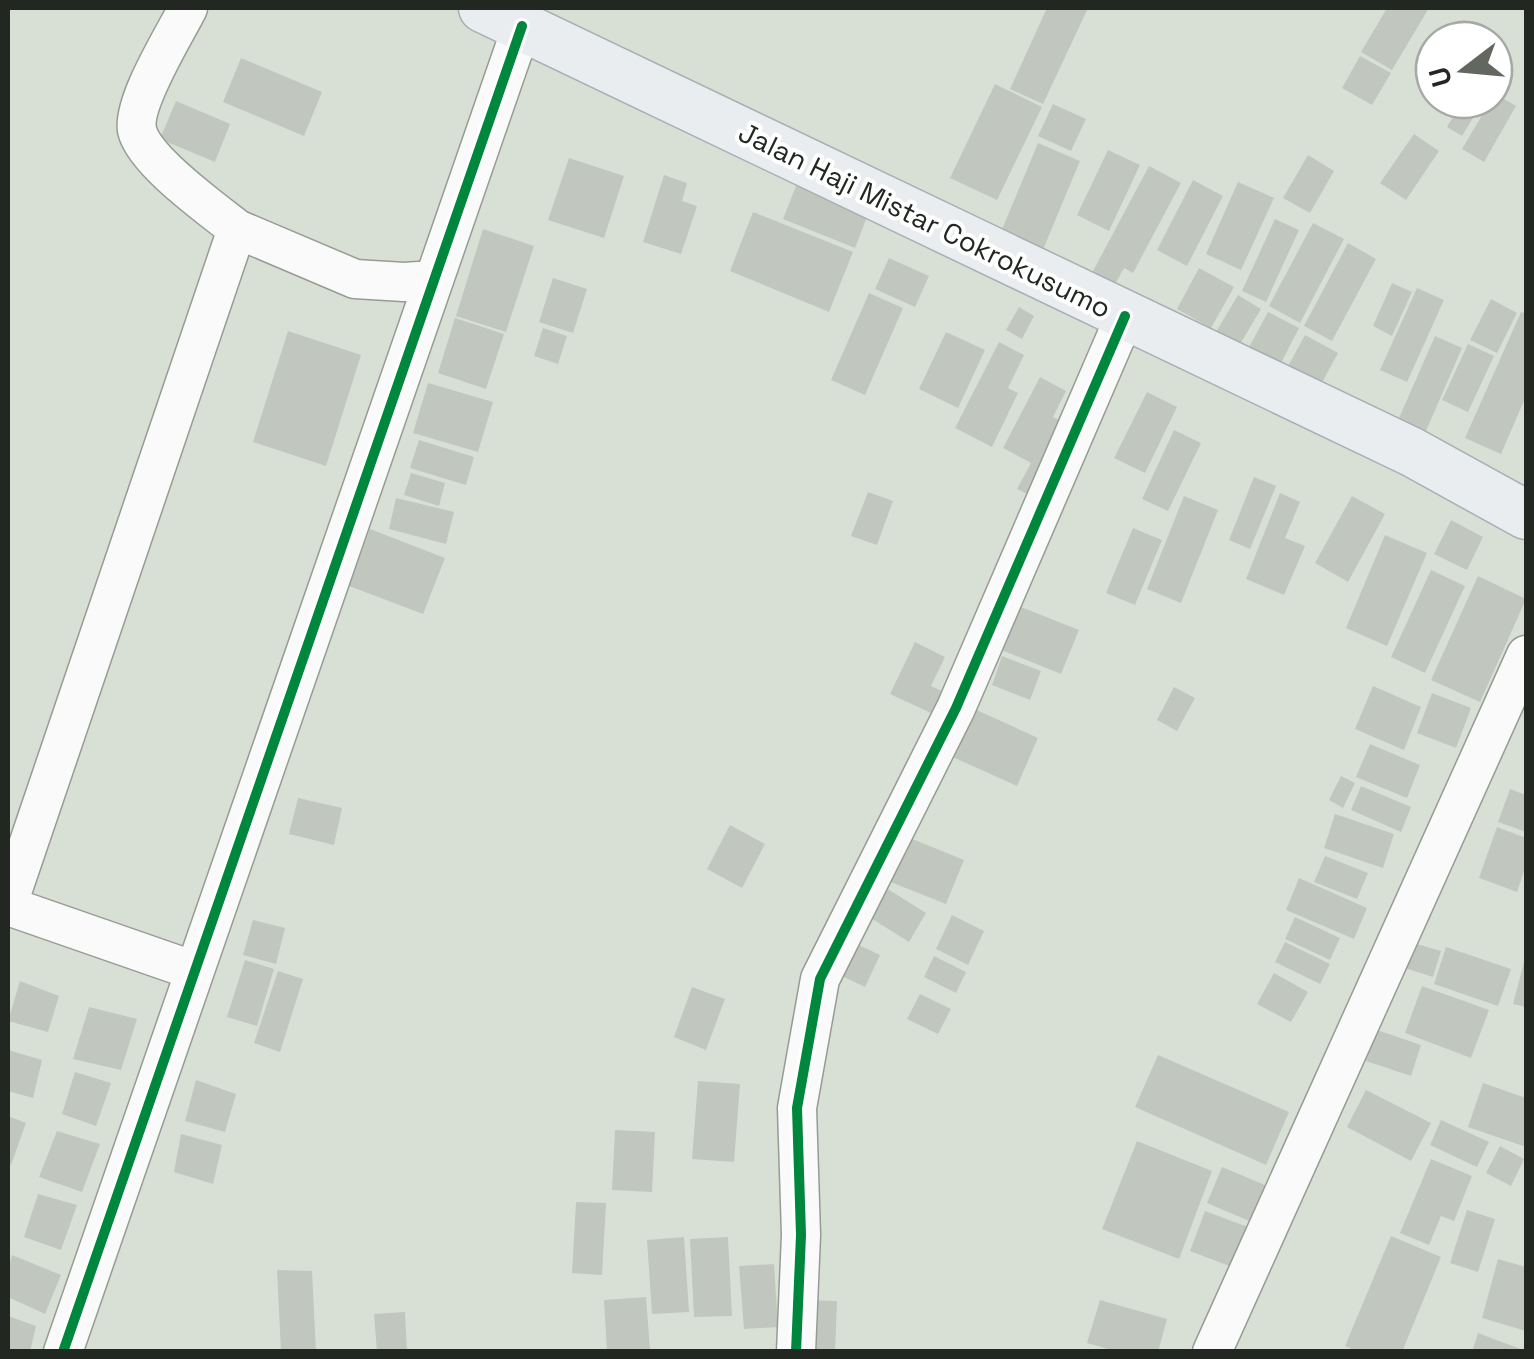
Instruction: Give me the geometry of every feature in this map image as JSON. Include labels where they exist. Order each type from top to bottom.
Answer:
[{"type":"main road","name":"Jalan Haji Mistar Cokrokusumo","points":[[503,17],[1412,452],[1526,515]]},
{"type":"street","points":[[188,8],[140,106],[137,130],[146,146],[185,189],[237,229],[355,278],[434,280]]},
{"type":"street","points":[[63,1352],[434,280],[503,17]]},
{"type":"street","points":[[194,971],[8,905],[237,229]]},
{"type":"street","points":[[796,1352],[800,1235],[798,1108],[820,979],[956,708],[1125,316]]},
{"type":"street","points":[[1212,1352],[1526,655]]},
{"type":"building","points":[[1047,8],[1088,8],[1043,104],[1010,89]]},
{"type":"building","points":[[1387,8],[1429,8],[1422,20],[1414,20],[1414,33],[1392,70],[1361,52]]},
{"type":"building","points":[[1360,56],[1391,73],[1372,105],[1342,88]]},
{"type":"building","points":[[241,58],[322,92],[304,136],[223,102]]},
{"type":"building","points":[[995,84],[1042,107],[997,200],[950,178]]},
{"type":"building","points":[[176,101],[230,124],[215,162],[160,139]]},
{"type":"building","points":[[1053,104],[1086,119],[1071,151],[1038,136]]},
{"type":"building","points":[[1451,120],[1472,120],[1462,136],[1447,127]]},
{"type":"building","points":[[1479,120],[1508,120],[1484,162],[1462,149]]},
{"type":"building","points":[[1414,134],[1439,151],[1406,200],[1380,183]]},
{"type":"building","points":[[1038,143],[1080,161],[1042,252],[1000,234]]},
{"type":"building","points":[[1108,150],[1140,165],[1109,231],[1077,215]]},
{"type":"building","points":[[1308,155],[1334,171],[1310,213],[1283,198]]},
{"type":"building","points":[[569,158],[624,176],[604,238],[548,220]]},
{"type":"building","points":[[1149,166],[1181,183],[1133,273],[1124,268],[1114,286],[1092,273]]},
{"type":"building","points":[[664,175],[687,183],[682,201],[697,206],[681,254],[643,242]]},
{"type":"building","points":[[800,176],[872,204],[855,248],[783,219]]},
{"type":"building","points":[[1193,180],[1223,196],[1187,266],[1157,250]]},
{"type":"building","points":[[1238,182],[1274,198],[1241,270],[1206,254]]},
{"type":"building","points":[[753,212],[853,252],[829,312],[730,271]]},
{"type":"building","points":[[1275,219],[1299,230],[1266,302],[1242,291]]},
{"type":"building","points":[[1313,223],[1344,239],[1300,323],[1269,306]]},
{"type":"building","points":[[483,229],[534,246],[506,332],[456,316]]},
{"type":"building","points":[[1348,243],[1376,259],[1332,341],[1304,326]]},
{"type":"building","points":[[889,258],[929,276],[915,307],[875,289]]},
{"type":"building","points":[[1199,268],[1234,287],[1211,328],[1177,309]]},
{"type":"building","points":[[553,278],[587,289],[573,333],[539,322]]},
{"type":"building","points":[[1392,283],[1412,292],[1392,336],[1373,326]]},
{"type":"building","points":[[1417,288],[1444,300],[1407,382],[1380,370]]},
{"type":"building","points":[[869,293],[903,308],[865,395],[831,380]]},
{"type":"building","points":[[1238,295],[1261,309],[1239,346],[1216,332]]},
{"type":"building","points":[[1491,299],[1517,313],[1497,353],[1470,340]]},
{"type":"building","points":[[1019,307],[1034,316],[1022,339],[1006,330]]},
{"type":"building","points":[[1268,312],[1299,328],[1280,365],[1248,349]]},
{"type":"building","points":[[1521,312],[1526,314],[1526,396],[1501,454],[1465,438]]},
{"type":"building","points":[[455,318],[504,334],[486,389],[438,373]]},
{"type":"building","points":[[543,328],[567,336],[558,364],[534,356]]},
{"type":"building","points":[[288,331],[361,355],[326,466],[253,442]]},
{"type":"building","points":[[946,332],[985,350],[958,408],[919,389]]},
{"type":"building","points":[[1305,335],[1338,353],[1320,386],[1287,368]]},
{"type":"building","points":[[1435,336],[1462,348],[1426,431],[1399,418]]},
{"type":"building","points":[[999,342],[1024,355],[1008,388],[1018,393],[992,447],[955,428]]},
{"type":"building","points":[[1468,344],[1494,356],[1468,412],[1442,400]]},
{"type":"building","points":[[1040,377],[1066,391],[1053,417],[1061,421],[1047,449],[1054,453],[1031,496],[1017,489],[1031,463],[1003,448]]},
{"type":"building","points":[[428,383],[493,402],[478,452],[413,433]]},
{"type":"building","points":[[1147,392],[1177,407],[1145,473],[1114,458]]},
{"type":"building","points":[[1174,430],[1201,443],[1168,511],[1142,499]]},
{"type":"building","points":[[419,440],[474,457],[466,485],[410,468]]},
{"type":"building","points":[[411,473],[445,483],[439,506],[404,495]]},
{"type":"building","points":[[1254,477],[1276,486],[1250,549],[1229,540]]},
{"type":"building","points":[[868,492],[893,501],[877,545],[851,536]]},
{"type":"building","points":[[1280,493],[1300,502],[1285,538],[1305,546],[1284,595],[1246,579]]},
{"type":"building","points":[[1184,496],[1218,510],[1181,603],[1147,589]]},
{"type":"building","points":[[1352,496],[1385,514],[1348,582],[1315,563]]},
{"type":"building","points":[[396,498],[454,512],[446,544],[389,529]]},
{"type":"building","points":[[1451,520],[1483,537],[1467,570],[1434,554]]},
{"type":"building","points":[[1133,528],[1162,540],[1135,605],[1106,593]]},
{"type":"building","points":[[370,529],[445,558],[423,614],[349,586]]},
{"type":"building","points":[[1385,535],[1427,553],[1387,646],[1346,628]]},
{"type":"building","points":[[1431,570],[1465,586],[1425,673],[1391,657]]},
{"type":"building","points":[[1478,576],[1526,599],[1480,702],[1431,680]]},
{"type":"building","points":[[1016,605],[1079,630],[1061,674],[999,649]]},
{"type":"building","points":[[915,642],[945,657],[931,686],[944,692],[933,714],[890,694]]},
{"type":"building","points":[[1002,656],[1041,671],[1030,700],[992,685]]},
{"type":"building","points":[[1373,686],[1421,707],[1404,750],[1355,729]]},
{"type":"building","points":[[1174,687],[1195,698],[1177,731],[1157,720]]},
{"type":"building","points":[[1432,693],[1471,708],[1456,748],[1417,733]]},
{"type":"building","points":[[968,706],[1038,738],[1017,786],[946,754]]},
{"type":"building","points":[[1370,744],[1420,765],[1407,798],[1356,777]]},
{"type":"building","points":[[1341,776],[1355,783],[1343,808],[1329,800]]},
{"type":"building","points":[[1361,786],[1411,807],[1401,832],[1351,810]]},
{"type":"building","points":[[1510,789],[1526,795],[1526,832],[1498,822]]},
{"type":"building","points":[[298,798],[342,808],[334,845],[289,834]]},
{"type":"building","points":[[1335,814],[1394,834],[1383,868],[1324,848]]},
{"type":"building","points":[[730,825],[765,844],[742,888],[707,869]]},
{"type":"building","points":[[1497,827],[1526,838],[1526,865],[1517,892],[1479,878]]},
{"type":"building","points":[[905,836],[964,860],[946,904],[888,881]]},
{"type":"building","points":[[1325,856],[1368,873],[1357,899],[1314,882]]},
{"type":"building","points":[[1299,878],[1367,908],[1354,939],[1286,910]]},
{"type":"building","points":[[886,888],[926,913],[909,942],[869,917]]},
{"type":"building","points":[[952,915],[984,931],[968,965],[936,949]]},
{"type":"building","points":[[1295,917],[1340,938],[1330,960],[1285,939]]},
{"type":"building","points":[[253,920],[285,928],[276,964],[243,955]]},
{"type":"building","points":[[844,938],[880,955],[865,987],[829,970]]},
{"type":"building","points":[[1285,942],[1330,964],[1320,984],[1275,962]]},
{"type":"building","points":[[1413,943],[1441,951],[1433,977],[1405,968]]},
{"type":"building","points":[[1446,947],[1511,969],[1498,1006],[1434,984]]},
{"type":"building","points":[[934,956],[966,972],[956,993],[924,977]]},
{"type":"building","points":[[1526,958],[1526,1007],[1513,1004]]},
{"type":"building","points":[[245,960],[274,969],[257,1026],[227,1017]]},
{"type":"building","points":[[278,971],[303,979],[280,1052],[254,1043]]},
{"type":"building","points":[[1274,973],[1308,992],[1291,1022],[1257,1004]]},
{"type":"building","points":[[20,981],[59,996],[48,1032],[8,1021]]},
{"type":"building","points":[[1422,986],[1489,1010],[1471,1058],[1405,1033]]},
{"type":"building","points":[[692,987],[725,999],[706,1050],[674,1037]]},
{"type":"building","points":[[920,994],[951,1009],[938,1034],[907,1019]]},
{"type":"building","points":[[89,1007],[137,1019],[121,1070],[73,1059]]},
{"type":"building","points":[[1377,1030],[1421,1045],[1411,1076],[1366,1061]]},
{"type":"building","points":[[8,1050],[42,1060],[33,1098],[8,1091]]},
{"type":"building","points":[[1158,1055],[1289,1112],[1266,1165],[1135,1107]]},
{"type":"building","points":[[75,1072],[111,1083],[96,1126],[62,1114]]},
{"type":"building","points":[[196,1080],[236,1094],[225,1132],[185,1121]]},
{"type":"building","points":[[698,1081],[740,1084],[734,1162],[692,1159]]},
{"type":"building","points":[[1483,1083],[1526,1098],[1526,1147],[1468,1127]]},
{"type":"building","points":[[1366,1090],[1431,1123],[1411,1161],[1347,1127]]},
{"type":"building","points":[[8,1116],[26,1123],[11,1165],[8,1164]]},
{"type":"building","points":[[1441,1120],[1489,1142],[1477,1167],[1430,1145]]},
{"type":"building","points":[[615,1130],[655,1132],[652,1192],[612,1190]]},
{"type":"building","points":[[57,1131],[100,1144],[82,1192],[39,1177]]},
{"type":"building","points":[[181,1134],[222,1145],[213,1184],[174,1172]]},
{"type":"building","points":[[1137,1141],[1212,1171],[1179,1259],[1102,1229]]},
{"type":"building","points":[[1500,1146],[1524,1159],[1511,1186],[1486,1173]]},
{"type":"building","points":[[1431,1159],[1472,1176],[1454,1221],[1441,1216],[1429,1245],[1400,1233]]},
{"type":"building","points":[[1222,1167],[1265,1185],[1249,1221],[1207,1203]]},
{"type":"building","points":[[38,1194],[77,1205],[61,1250],[24,1237]]},
{"type":"building","points":[[576,1202],[606,1203],[602,1275],[572,1273]]},
{"type":"building","points":[[1467,1210],[1495,1219],[1478,1272],[1450,1263]]},
{"type":"building","points":[[1205,1211],[1248,1227],[1232,1267],[1190,1251]]},
{"type":"building","points":[[1391,1236],[1441,1257],[1402,1352],[1359,1352],[1345,1346]]},
{"type":"building","points":[[684,1237],[689,1312],[652,1314],[647,1240]]},
{"type":"building","points":[[728,1237],[732,1316],[694,1317],[690,1239]]},
{"type":"building","points":[[12,1255],[61,1275],[45,1314],[8,1297]]},
{"type":"building","points":[[1498,1259],[1526,1267],[1526,1331],[1482,1318]]},
{"type":"building","points":[[774,1264],[778,1327],[744,1329],[739,1266]]},
{"type":"building","points":[[277,1270],[312,1271],[316,1352],[281,1352]]},
{"type":"building","points":[[646,1297],[650,1349],[607,1352],[604,1300]]},
{"type":"building","points":[[802,1300],[837,1301],[835,1352],[800,1352]]},
{"type":"building","points":[[1100,1300],[1167,1319],[1158,1352],[1118,1352],[1087,1343]]},
{"type":"building","points":[[405,1312],[407,1352],[377,1352],[374,1314]]},
{"type":"building","points":[[8,1316],[36,1326],[30,1352],[8,1352]]},
{"type":"building","points":[[1478,1333],[1526,1351],[1526,1352],[1472,1352]]},
{"type":"cycle path","points":[[63,1352],[522,26]]},
{"type":"cycle path","points":[[796,1352],[801,1235],[797,1108],[820,979],[956,708],[1125,316]]}]
